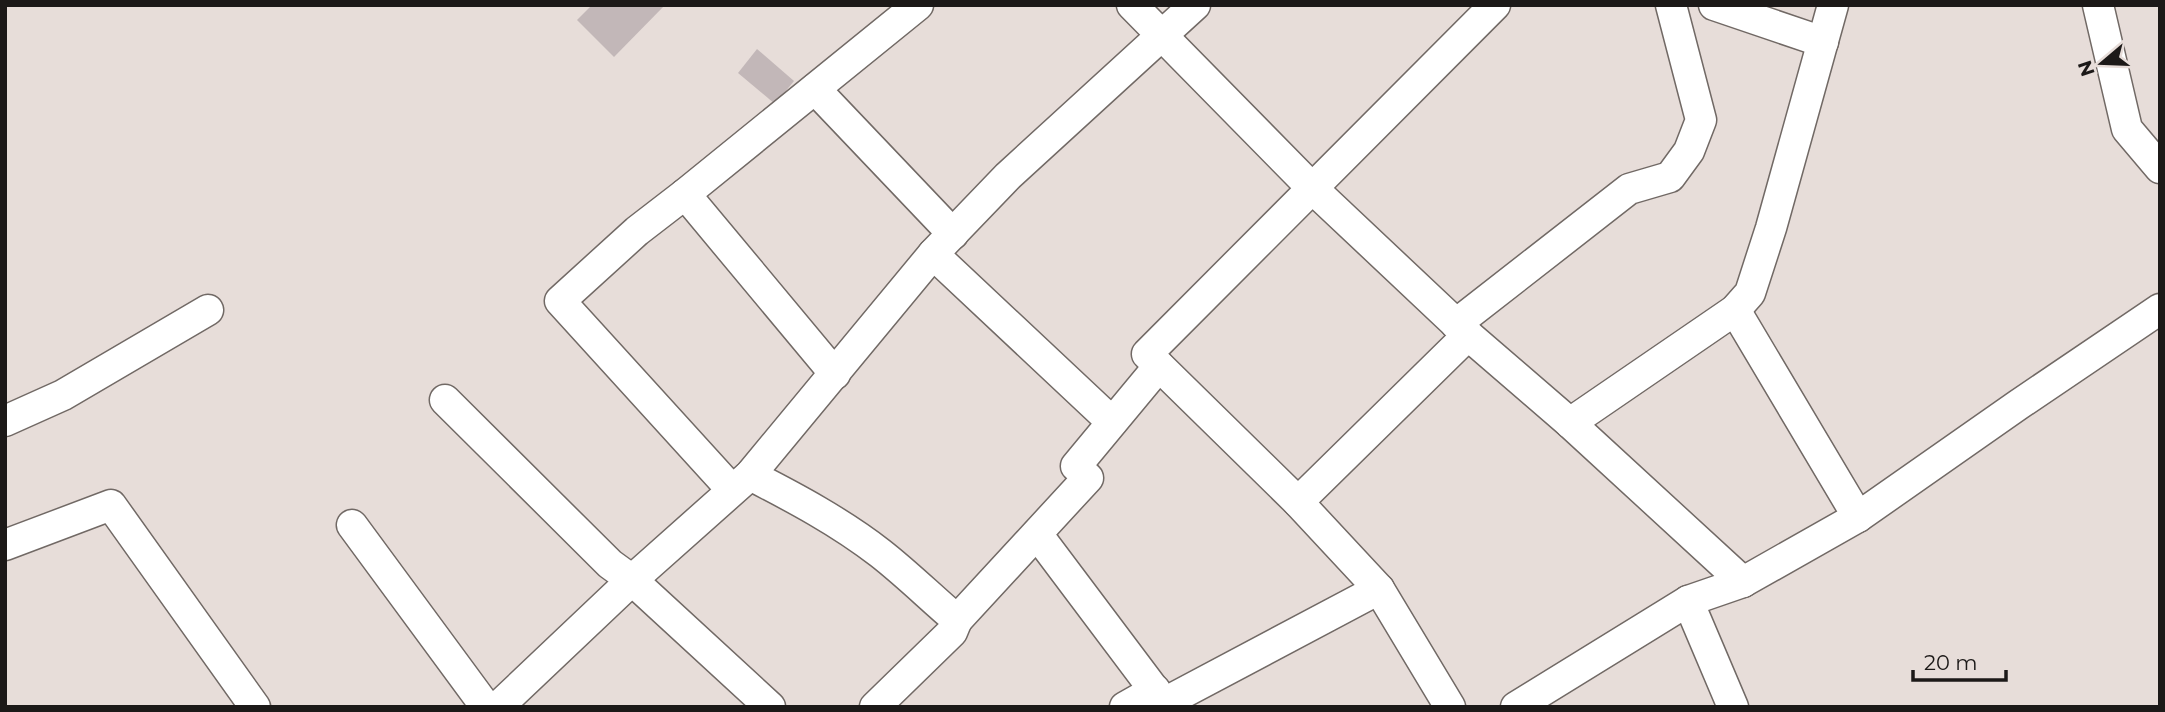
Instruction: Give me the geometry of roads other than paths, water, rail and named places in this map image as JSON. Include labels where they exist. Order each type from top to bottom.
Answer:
[{"type":"street","points":[[918,5],[637,231],[560,301],[741,483],[792,496],[849,531],[880,553],[957,620]]},
{"type":"street","points":[[1132,5],[1312,188],[1462,330],[1570,423],[1743,582]]},
{"type":"street","points":[[498,707],[632,580],[741,483],[943,244],[1008,176],[1195,5]]},
{"type":"street","points":[[1450,707],[1379,589],[1298,502],[1147,354],[1495,5]]},
{"type":"street","points":[[1298,502],[1462,330],[1629,189],[1670,177],[1689,151],[1701,120],[1671,5]]},
{"type":"street","points":[[1714,5],[1823,42]]},
{"type":"street","points":[[1570,423],[1735,310],[1750,293],[1782,193],[1833,5]]},
{"type":"street","points":[[2098,5],[2127,129],[2160,168]]},
{"type":"street","points":[[815,89],[943,244],[1112,422]]},
{"type":"street","points":[[685,194],[835,374]]},
{"type":"street","points":[[1516,707],[1688,601],[1743,582],[1857,517],[2160,309]]},
{"type":"street","points":[[5,421],[63,395],[208,310]]},
{"type":"street","points":[[1735,310],[1857,517]]},
{"type":"street","points":[[875,707],[952,632],[957,620],[1088,478],[1076,466],[1159,366]]},
{"type":"street","points":[[445,400],[610,564],[632,580],[767,706]]},
{"type":"street","points":[[5,545],[111,505],[248,705]]},
{"type":"street","points":[[352,525],[486,707]]},
{"type":"street","points":[[1037,534],[1162,700]]},
{"type":"street","points":[[1125,707],[1162,700],[1379,589]]},
{"type":"street","points":[[1688,601],[1733,707]]}]
